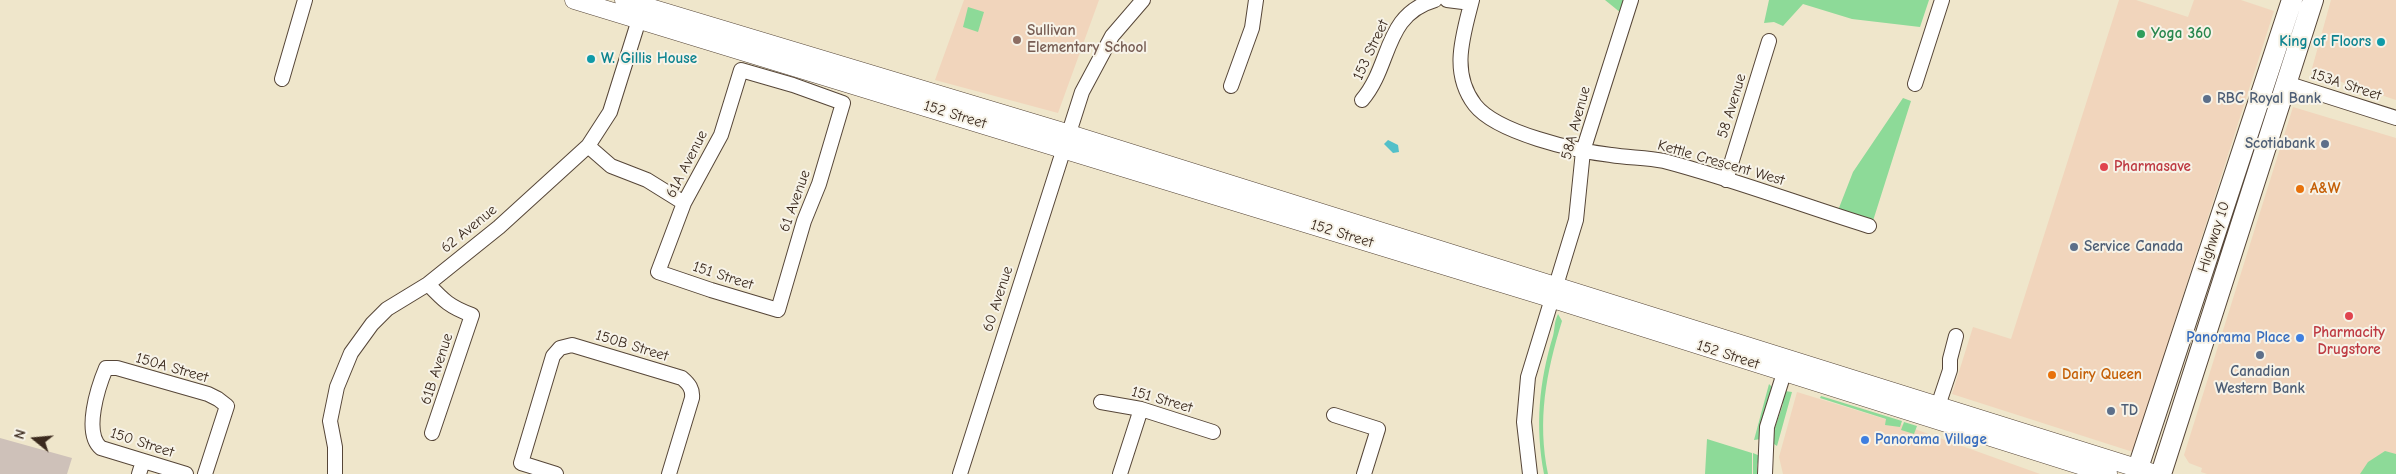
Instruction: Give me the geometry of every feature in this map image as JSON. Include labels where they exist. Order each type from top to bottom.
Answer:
[{"type":"highway","name":"Highway 10","points":[[2143,472],[2292,0]]},
{"type":"highway","name":"Highway 10","points":[[2161,474],[2313,0]]},
{"type":"highway","points":[[2271,64],[2286,83]]},
{"type":"highway","points":[[2271,64],[2278,111]]},
{"type":"main road","name":"152 Street","points":[[574,0],[641,13],[1065,140],[1554,292],[1812,366],[1920,400],[1934,412],[1973,416],[2143,472]]},
{"type":"main road","name":"152 Street","points":[[624,0],[641,13]]},
{"type":"main road","name":"152 Street","points":[[1554,292],[1784,373],[1896,408],[1907,404],[1930,409],[2108,474]]},
{"type":"main road","points":[[1784,373],[1788,368],[1812,366]]},
{"type":"street","points":[[282,79],[305,0]]},
{"type":"street","name":"60 Avenue","points":[[960,474],[1065,140],[1082,92],[1101,53],[1120,25],[1143,0]]},
{"type":"street","points":[[1231,86],[1252,28],[1256,0]]},
{"type":"street","name":"153 Street","points":[[1362,100],[1375,83],[1397,27],[1411,11],[1435,0]]},
{"type":"street","points":[[1447,0],[1471,1]]},
{"type":"street","name":"58A Avenue","points":[[1530,474],[1524,422],[1526,386],[1532,359],[1576,220],[1583,151],[1631,0]]},
{"type":"street","points":[[1915,84],[1942,0]]},
{"type":"street","name":"Kettle Crescent West","points":[[1471,1],[1460,52],[1464,84],[1475,104],[1484,113],[1502,125],[1583,151],[1654,159],[1869,226]]},
{"type":"street","name":"62 Avenue","points":[[334,474],[335,447],[330,421],[337,387],[345,364],[361,338],[387,309],[428,284],[499,227],[588,146],[610,112],[641,13]]},
{"type":"street","name":"58 Avenue","points":[[1726,180],[1769,41]]},
{"type":"street","name":"61 Avenue","points":[[741,70],[793,85],[842,103],[819,184],[804,221],[778,310]]},
{"type":"street","name":"61A Avenue","points":[[658,272],[684,203],[721,135],[741,70]]},
{"type":"street","name":"153A Street","points":[[2286,83],[2396,118]]},
{"type":"street","points":[[588,146],[611,166],[646,180],[684,203]]},
{"type":"street","name":"151 Street","points":[[658,272],[778,310]]},
{"type":"street","name":"61B Avenue","points":[[428,284],[441,300],[452,308],[472,315],[432,433]]},
{"type":"street","points":[[1934,412],[1950,370],[1950,359],[1956,336]]},
{"type":"street","name":"150B Street","points":[[556,474],[521,463],[553,356],[560,348],[572,345],[682,378],[691,387],[692,398],[669,474]]},
{"type":"street","points":[[1920,400],[1933,392],[1942,368],[1950,359]]},
{"type":"street","name":"150A Street","points":[[92,437],[95,408],[106,368],[117,368],[208,394],[227,406],[205,474]]},
{"type":"street","points":[[1765,474],[1767,427],[1784,373]]},
{"type":"street","name":"151 Street","points":[[1101,402],[1141,409],[1213,432]]},
{"type":"street","points":[[1120,474],[1141,409]]},
{"type":"street","points":[[1334,415],[1378,429],[1364,474]]},
{"type":"street","name":"150 Street","points":[[92,437],[101,448],[141,468],[186,474]]},
{"type":"shaded area","name":"Sullivan Elementary School","points":[[964,0],[1099,0],[1058,113],[935,80]]},
{"type":"shaded area","points":[[2119,0],[2136,0],[2188,17],[2194,0],[2241,0],[2274,11],[2133,452],[1952,394],[1973,327],[2011,339]]},
{"type":"shaded area","points":[[2331,0],[2396,0],[2396,100],[2311,72]]},
{"type":"shaded area","name":"Panorama Place","points":[[2293,107],[2396,138],[2396,474],[2207,474],[2201,472],[2202,468],[2189,463],[2184,455]]},
{"type":"shaded area","name":"Panorama Village","points":[[1797,392],[1898,423],[2040,474],[1783,474],[1779,457]]},
{"type":"shaded area","points":[[0,438],[72,458],[67,474],[0,474]]},
{"type":"green space","points":[[1605,0],[1625,0],[1621,13]]},
{"type":"green space","points":[[1769,0],[1929,0],[1920,27],[1852,19],[1803,4],[1783,26],[1774,22],[1764,23]]},
{"type":"green space","points":[[968,7],[984,12],[978,32],[963,27]]},
{"type":"green space","points":[[1903,98],[1911,101],[1872,224],[1837,213],[1853,172]]},
{"type":"green space","points":[[1558,314],[1562,321],[1548,378],[1543,416],[1543,435],[1548,474],[1544,474],[1540,439],[1540,404],[1544,370]]},
{"type":"green space","points":[[1769,384],[1772,387],[1760,426],[1761,439],[1754,440]]},
{"type":"green space","points":[[1785,391],[1792,392],[1777,446],[1771,442],[1771,439],[1783,404],[1782,398]]},
{"type":"green space","points":[[1821,396],[1902,421],[1900,427],[1885,425],[1886,419],[1820,398]]},
{"type":"green space","points":[[1904,422],[1917,426],[1914,434],[1901,430]]},
{"type":"green space","points":[[1707,439],[1752,453],[1752,474],[1705,474]]},
{"type":"green space","points":[[2385,451],[2396,454],[2396,474],[2360,474],[2368,462]]},
{"type":"green space","points":[[1753,453],[1760,456],[1757,474],[1753,474]]},
{"type":"water","points":[[1388,140],[1398,145],[1399,152],[1393,153],[1384,144]]},
{"type":"place","name":"Yoga 360","points":[[2141,34]]},
{"type":"place","name":"Sullivan Elementary School","points":[[1017,40]]},
{"type":"place","name":"King of Floors","points":[[2381,42]]},
{"type":"place","name":"W. Gillis House","points":[[591,59]]},
{"type":"place","name":"RBC Royal Bank","points":[[2207,99]]},
{"type":"place","name":"Scotiabank","points":[[2325,144]]},
{"type":"place","name":"Pharmasave","points":[[2104,167]]},
{"type":"place","name":"A&W","points":[[2300,189]]},
{"type":"place","name":"Service Canada","points":[[2074,247]]},
{"type":"place","name":"Pharmacity Drugstore","points":[[2349,316]]},
{"type":"place","name":"Panorama Place","points":[[2300,338]]},
{"type":"place","name":"Canadian Western Bank","points":[[2260,355]]},
{"type":"place","name":"Dairy Queen","points":[[2052,375]]},
{"type":"place","name":"TD","points":[[2111,411]]},
{"type":"place","name":"Panorama Village","points":[[1865,440]]}]
